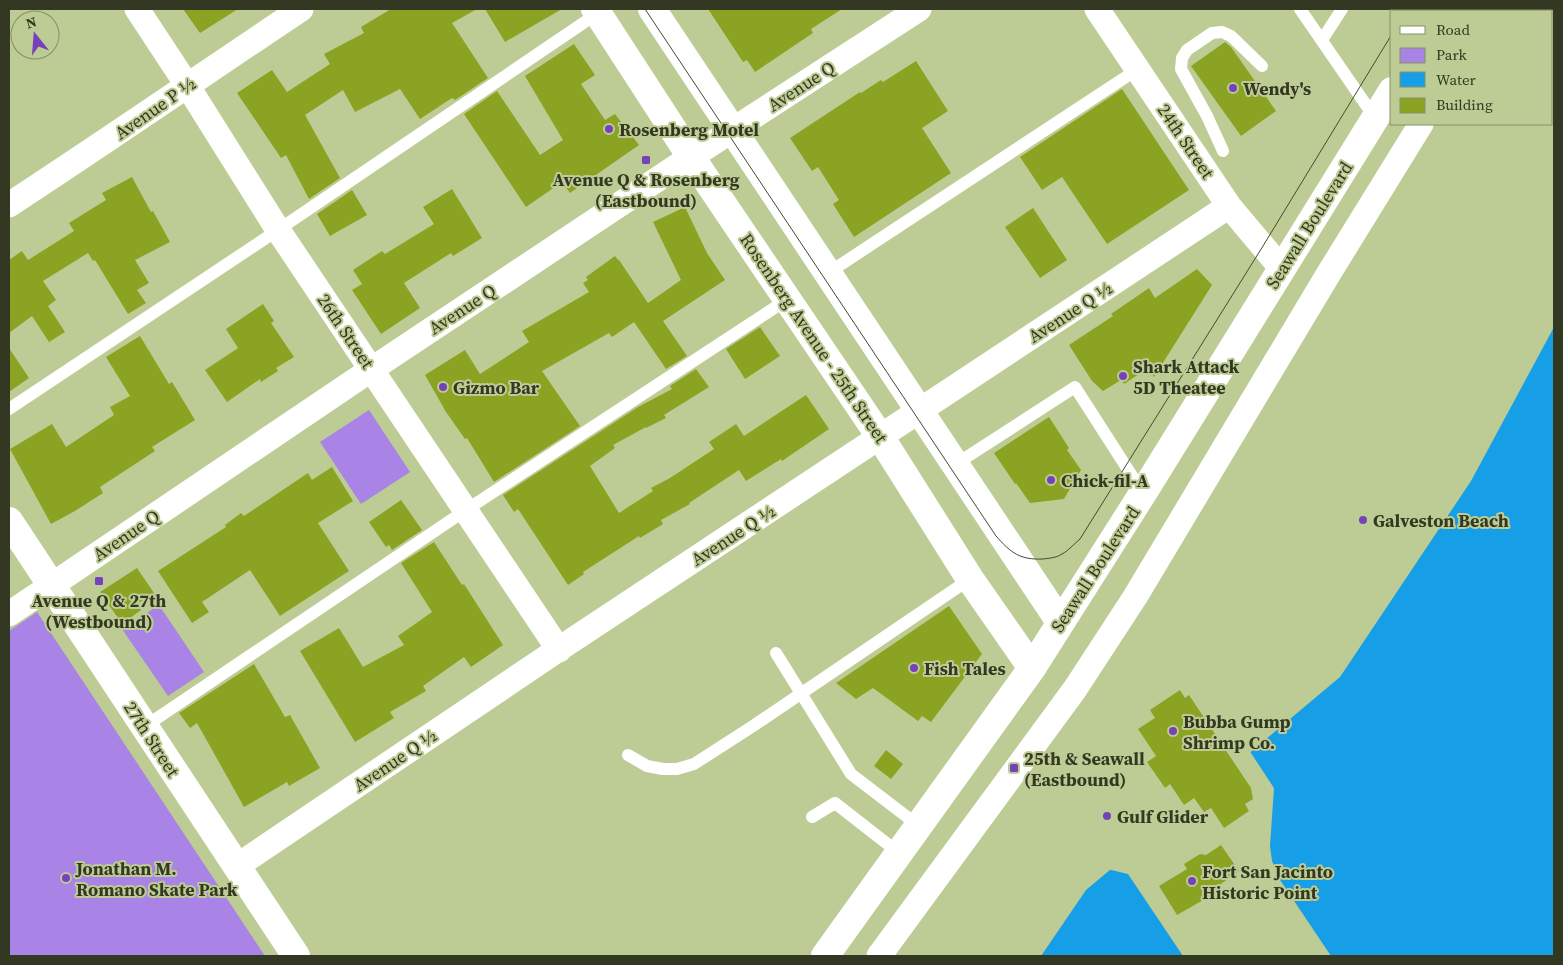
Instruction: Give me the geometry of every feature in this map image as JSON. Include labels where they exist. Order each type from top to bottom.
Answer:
[{"type":"main road","points":[[652,9],[1060,622]]},
{"type":"main road","name":"Rosenberg Avenue - 25th Street","points":[[597,11],[691,157],[881,438],[970,579],[1032,668]]},
{"type":"main road","name":"Seawall Boulevard","points":[[825,956],[1032,668],[1143,494],[1390,95]]},
{"type":"main road","name":"27th Street","points":[[9,521],[296,956]]},
{"type":"street","name":"26th Street","points":[[137,9],[278,230],[559,650]]},
{"type":"street","name":"Avenue P ½","points":[[9,205],[131,125],[301,9]]},
{"type":"street","name":"Avenue Q","points":[[9,614],[372,369],[691,157],[919,9]]},
{"type":"street","name":"24th Street","points":[[1097,9],[1230,206],[1282,269]]},
{"type":"street","points":[[879,956],[1075,689],[1135,597],[1328,273],[1420,125]]},
{"type":"street","name":"Avenue Q ½","points":[[237,866],[559,650],[1230,206]]},
{"type":"lane","points":[[1300,9],[1376,118]]},
{"type":"lane","points":[[1322,40],[1342,9]]},
{"type":"lane","points":[[9,409],[278,230],[597,11]]},
{"type":"lane","points":[[1223,151],[1207,116],[1181,69],[1182,58],[1187,50],[1212,33],[1222,32],[1231,36],[1262,66]]},
{"type":"lane","points":[[828,273],[1138,69]]},
{"type":"lane","points":[[144,726],[466,510],[788,299]]},
{"type":"lane","points":[[956,464],[1075,387],[1143,494]]},
{"type":"lane","points":[[628,755],[647,766],[663,769],[677,769],[694,764],[970,579]]},
{"type":"lane","points":[[776,654],[851,774],[919,826]]},
{"type":"lane","points":[[812,817],[834,803],[899,854]]},
{"type":"green space","points":[[369,410],[410,472],[361,504],[320,442]]},
{"type":"green space","points":[[159,605],[204,672],[168,696],[122,629]]},
{"type":"green space","points":[[37,612],[265,956],[9,956],[9,631]]},
{"type":"water","points":[[1554,327],[1554,956],[1041,956],[1086,890],[1340,677],[1471,481]]},
{"type":"pier","points":[[1249,750],[1274,788],[1270,846],[1272,861],[1280,880],[1331,956],[1183,956],[1128,874],[1107,869]]},
{"type":"building","points":[[183,9],[238,9],[200,33]]},
{"type":"building","points":[[391,9],[477,9],[452,23],[488,78],[455,100],[452,98],[420,119],[400,89],[355,112],[343,90],[305,115],[340,178],[309,199],[286,155],[281,158],[237,93],[272,70],[287,92],[330,64],[324,54],[364,33],[361,27]]},
{"type":"building","points":[[485,9],[562,9],[505,42]]},
{"type":"building","points":[[708,9],[842,9],[811,29],[813,33],[755,72],[747,60],[743,62]]},
{"type":"building","name":"Wendy's","points":[[1225,42],[1231,47],[1276,111],[1241,136],[1191,66]]},
{"type":"building","points":[[574,44],[595,75],[581,84],[605,120],[615,114],[639,145],[570,193],[562,182],[526,207],[464,114],[497,91],[540,155],[563,140],[525,76]]},
{"type":"building","points":[[916,61],[948,111],[922,128],[951,173],[854,237],[833,204],[839,200],[818,167],[812,171],[790,138],[860,92],[881,80],[883,82]]},
{"type":"building","points":[[1122,89],[1189,190],[1107,244],[1062,177],[1042,190],[1020,157]]},
{"type":"building","points":[[132,177],[170,242],[135,260],[149,283],[137,290],[146,303],[128,314],[95,260],[93,261],[88,253],[43,281],[56,300],[48,306],[65,332],[49,342],[32,316],[9,333],[9,260],[22,251],[28,260],[74,231],[69,223],[106,200],[102,193]]},
{"type":"building","points":[[452,189],[482,238],[453,256],[451,253],[404,283],[420,308],[381,334],[352,290],[362,284],[353,270],[382,251],[385,254],[434,224],[423,207]]},
{"type":"building","points":[[352,190],[367,215],[330,236],[317,214]]},
{"type":"building","points":[[685,207],[707,253],[725,280],[663,321],[687,356],[666,369],[634,322],[612,337],[609,333],[542,371],[580,426],[494,482],[467,438],[465,439],[446,412],[425,375],[465,350],[480,374],[529,342],[522,331],[589,292],[583,283],[588,280],[586,277],[615,256],[648,303],[681,280],[653,222]]},
{"type":"building","points":[[1033,208],[1067,260],[1040,278],[1005,227]]},
{"type":"building","points":[[1197,269],[1212,285],[1154,377],[1148,368],[1124,384],[1121,380],[1103,391],[1092,381],[1069,345],[1113,316],[1111,314],[1149,288],[1155,298]]},
{"type":"building","points":[[263,304],[274,321],[271,323],[294,357],[276,368],[278,371],[261,382],[260,379],[227,402],[205,370],[238,348],[226,329]]},
{"type":"building","points":[[760,327],[780,356],[745,379],[726,349]]},
{"type":"building","points":[[140,336],[169,384],[172,382],[195,420],[152,447],[155,451],[100,487],[103,493],[51,524],[10,449],[52,424],[66,447],[114,415],[110,407],[130,396],[106,357]]},
{"type":"building","points":[[9,348],[29,378],[9,392]]},
{"type":"building","points":[[696,369],[709,387],[664,415],[666,418],[613,445],[615,448],[590,466],[619,513],[653,491],[651,488],[714,449],[709,442],[736,424],[744,436],[806,395],[829,429],[782,461],[781,459],[746,481],[739,470],[690,504],[661,520],[663,524],[640,538],[639,536],[583,572],[584,574],[568,585],[518,509],[514,512],[503,495],[638,407],[672,389],[670,386]]},
{"type":"building","points":[[1049,417],[1069,448],[1067,450],[1081,470],[1064,499],[1030,503],[994,453]]},
{"type":"building","points":[[332,467],[353,501],[318,523],[349,571],[280,616],[250,570],[202,602],[209,612],[192,623],[158,571],[226,527],[225,525],[241,513],[244,516],[308,473],[312,480]]},
{"type":"building","points":[[401,500],[422,530],[392,550],[389,545],[386,547],[369,522]]},
{"type":"building","points":[[434,542],[462,585],[464,584],[503,645],[471,667],[464,657],[423,686],[426,691],[390,712],[394,718],[355,742],[300,651],[339,628],[363,667],[404,645],[398,636],[432,612],[401,563]]},
{"type":"building","points":[[137,568],[154,593],[137,604],[141,610],[122,624],[100,592]]},
{"type":"building","name":"Fish Tales","points":[[949,606],[982,654],[931,722],[922,716],[918,721],[873,688],[856,699],[836,683]]},
{"type":"building","points":[[254,664],[285,717],[290,715],[320,768],[289,786],[287,782],[244,807],[197,723],[190,728],[179,713]]},
{"type":"building","points":[[1180,690],[1185,698],[1189,695],[1251,788],[1253,799],[1245,804],[1249,811],[1224,828],[1211,808],[1204,812],[1194,798],[1184,805],[1170,784],[1165,788],[1147,762],[1156,756],[1138,729],[1155,718],[1150,710]]},
{"type":"building","points":[[886,750],[903,764],[891,779],[874,766]]},
{"type":"building","name":"Fort San Jacinto Historic Point","points":[[1221,845],[1239,871],[1203,897],[1205,899],[1177,915],[1159,886],[1187,869],[1184,864],[1200,854],[1206,855]]},
{"type":"tram line","points":[[645,9],[996,536],[1016,554],[1035,559],[1053,558],[1066,551],[1080,539],[1263,246],[1390,37]]},
{"type":"place","name":"Wendy's","points":[[1233,88]]},
{"type":"place","name":"Rosenberg Motel","points":[[609,129]]},
{"type":"place","name":"Avenue Q & Rosenberg (Eastbound)","points":[[646,160]]},
{"type":"place","name":"Shark Attack 5D Theatee","points":[[1123,376]]},
{"type":"place","name":"Gizmo Bar","points":[[443,387]]},
{"type":"place","name":"Chick-fil-A","points":[[1051,480]]},
{"type":"place","name":"Galveston Beach","points":[[1363,520]]},
{"type":"place","name":"Avenue Q & 27th (Westbound)","points":[[99,581]]},
{"type":"place","name":"Fish Tales","points":[[914,668]]},
{"type":"place","name":"Bubba Gump Shrimp Co.","points":[[1173,731]]},
{"type":"place","name":"25th & Seawall (Eastbound)","points":[[1014,768]]},
{"type":"place","name":"Gulf Glider","points":[[1107,816]]},
{"type":"place","name":"Jonathan M. Romano Skate Park","points":[[66,878]]},
{"type":"place","name":"Fort San Jacinto Historic Point","points":[[1192,881]]}]
